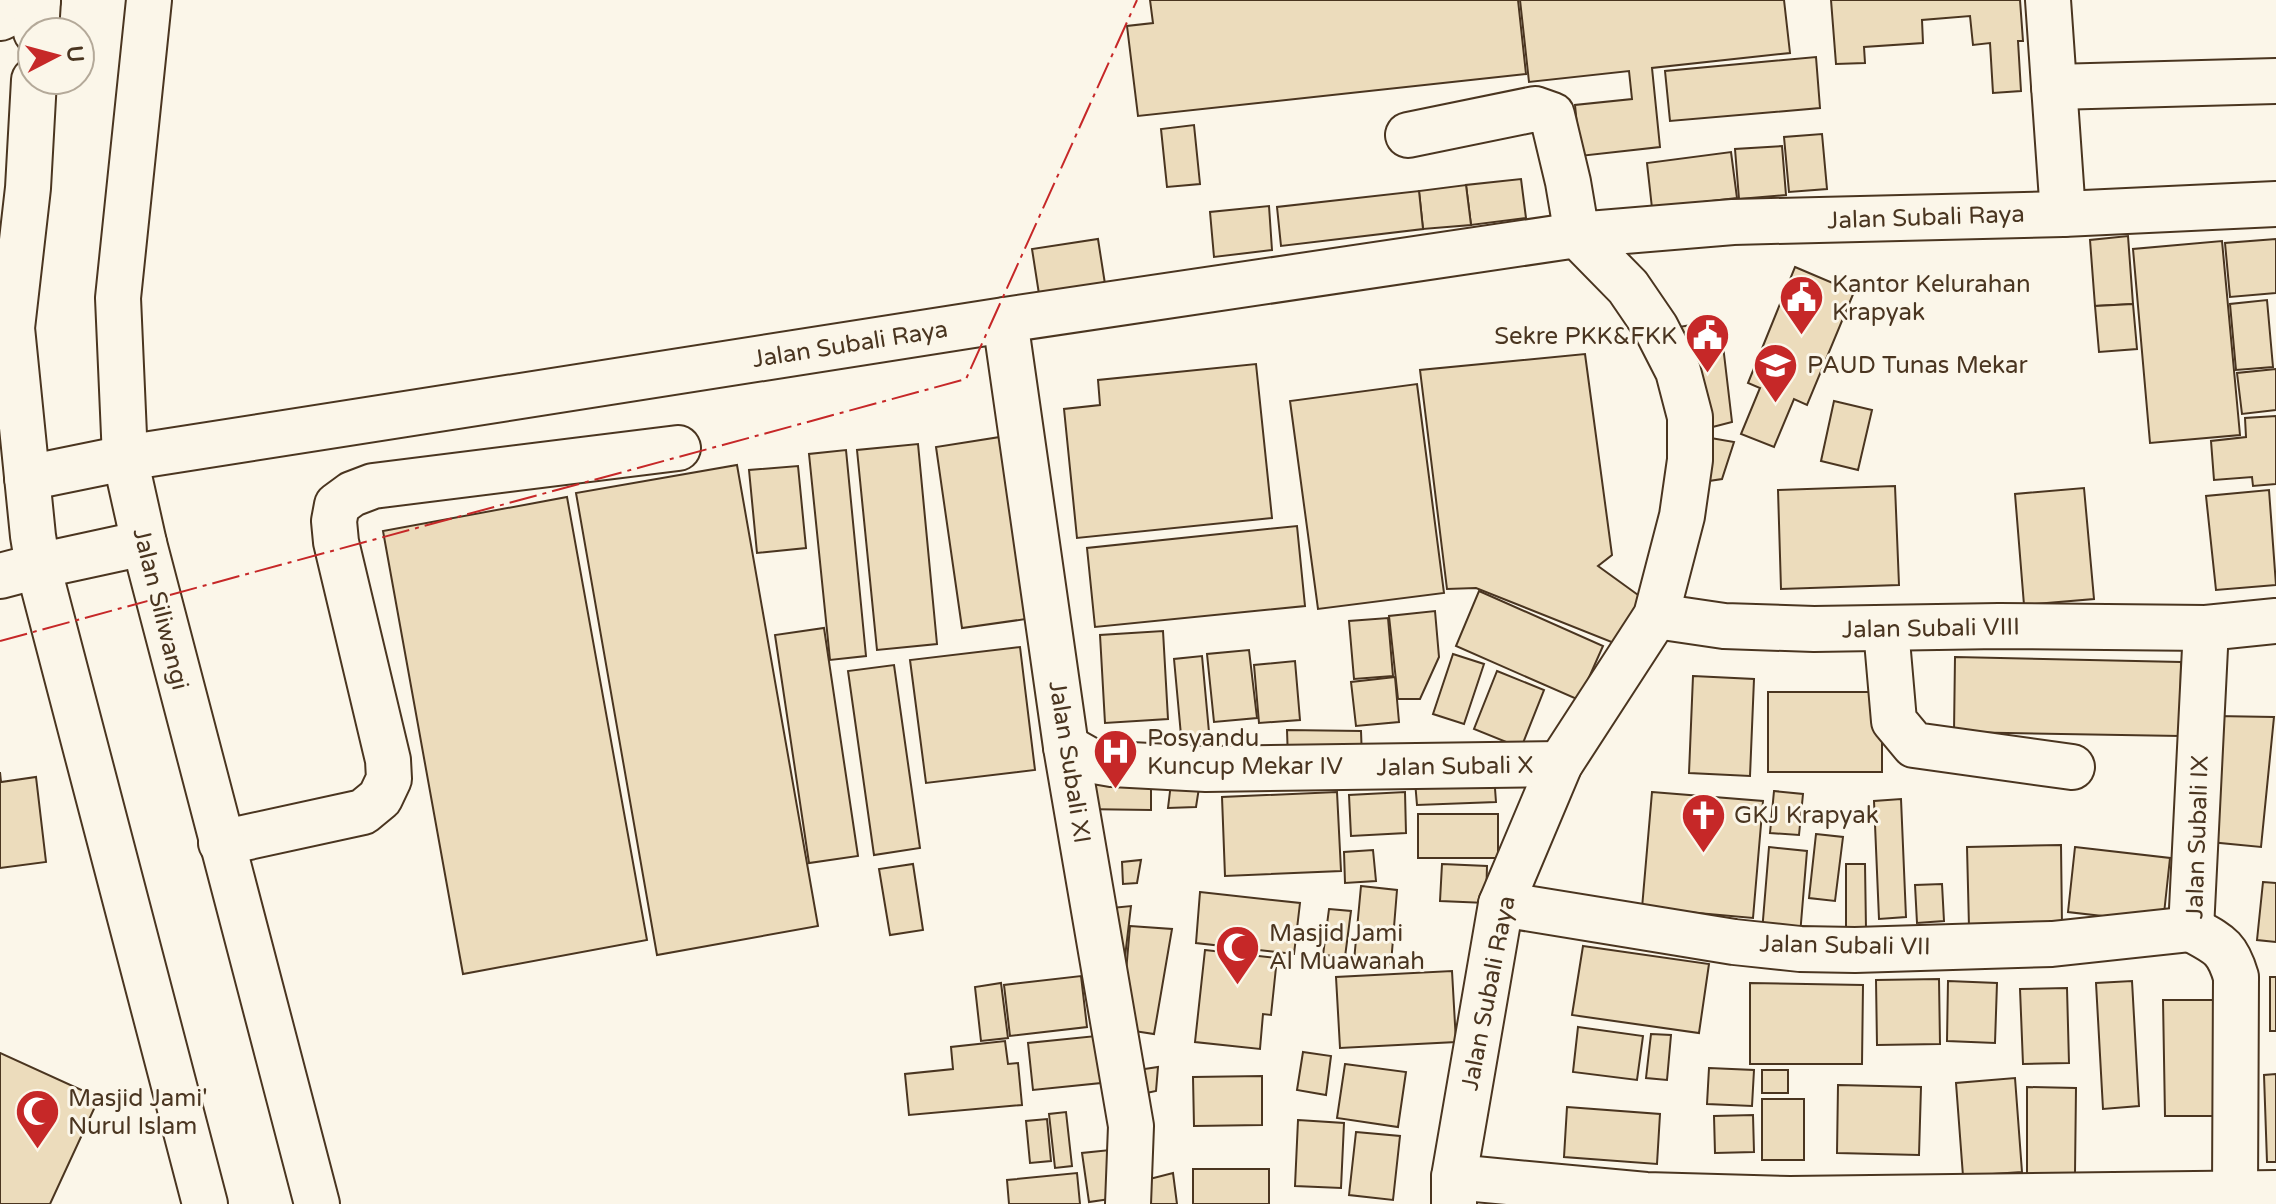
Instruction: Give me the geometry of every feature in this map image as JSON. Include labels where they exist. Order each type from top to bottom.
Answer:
[{"type":"main road","points":[[0,18],[38,0]]},
{"type":"main road","name":"Jalan Siliwangi","points":[[149,0],[118,298],[125,458],[221,843],[317,1204]]},
{"type":"main road","points":[[2048,0],[2063,214]]},
{"type":"main road","points":[[2054,87],[2276,81]]},
{"type":"main road","points":[[33,96],[28,188],[6,327],[19,571],[205,1204]]},
{"type":"main road","points":[[1408,135],[1535,109],[1552,115],[1577,235]]},
{"type":"main road","name":"Jalan Subali Raya","points":[[14,481],[125,458],[1005,320],[1577,235],[1733,222],[2063,214],[2276,204]]},
{"type":"main road","name":"Jalan Subali Raya","points":[[1454,1190],[1501,904],[1560,764],[1656,616],[1682,516],[1690,460],[1690,417],[1678,371],[1656,328],[1628,287],[1577,235]]},
{"type":"main road","name":"Jalan Subali XI","points":[[1005,320],[1066,747],[1131,1126],[1128,1204]]},
{"type":"main road","points":[[221,843],[363,812],[380,798],[389,779],[381,725],[336,542],[334,521],[337,505],[352,494],[373,486],[678,448]]},
{"type":"main road","points":[[19,571],[144,543]]},
{"type":"main road","name":"Jalan Subali VIII","points":[[1656,616],[1724,626],[2206,628]]},
{"type":"main road","points":[[2206,628],[2276,621]]},
{"type":"main road","name":"Jalan Subali IX","points":[[2206,628],[2191,929],[2216,943],[2230,957],[2236,977],[2257,1196]]},
{"type":"main road","points":[[1886,629],[1894,721],[1914,745],[2072,767]]},
{"type":"main road","name":"Jalan Subali X","points":[[1066,747],[1089,760],[1112,764],[1206,769],[1560,764]]},
{"type":"main road","name":"Jalan Subali VII","points":[[1501,904],[1734,942],[1800,949],[2052,944],[2191,929]]},
{"type":"main road","points":[[1454,1190],[1790,1199],[2257,1196]]},
{"type":"building","points":[[1150,0],[1518,0],[1526,74],[1138,116],[1127,26],[1153,23]]},
{"type":"building","points":[[1520,0],[1784,0],[1790,53],[1652,68],[1660,147],[1580,156],[1575,105],[1632,99],[1629,71],[1529,82]]},
{"type":"building","points":[[1831,0],[2020,0],[2023,41],[2018,41],[2021,91],[1993,93],[1990,43],[1973,45],[1970,16],[1922,20],[1923,43],[1864,47],[1865,63],[1836,64]]},
{"type":"building","points":[[1816,57],[1820,108],[1670,121],[1665,71]]},
{"type":"building","points":[[1194,125],[1200,184],[1167,187],[1161,129]]},
{"type":"building","points":[[1822,134],[1827,189],[1789,192],[1784,137]]},
{"type":"building","points":[[1782,146],[1786,195],[1739,199],[1735,149]]},
{"type":"building","points":[[1731,152],[1737,198],[1652,208],[1647,163]]},
{"type":"building","points":[[1521,179],[1526,218],[1471,225],[1466,185]]},
{"type":"building","points":[[1466,185],[1471,225],[1423,229],[1419,191]]},
{"type":"building","points":[[1419,191],[1423,229],[1281,246],[1277,207]]},
{"type":"building","points":[[1269,206],[1272,250],[1214,257],[1210,212]]},
{"type":"building","points":[[2128,236],[2133,304],[2095,306],[2090,240]]},
{"type":"building","points":[[1098,239],[1105,284],[1039,294],[1032,249]]},
{"type":"building","points":[[2276,239],[2276,293],[2230,297],[2225,243]]},
{"type":"building","points":[[2222,241],[2240,435],[2150,443],[2133,249]]},
{"type":"building","name":"Kantor Kelurahan Krapyak","points":[[1795,267],[1854,292],[1807,405],[1794,399],[1774,447],[1741,434],[1760,388],[1748,383]]},
{"type":"building","points":[[2267,300],[2273,367],[2236,370],[2230,304]]},
{"type":"building","points":[[2133,304],[2137,349],[2099,352],[2095,306]]},
{"type":"building","name":"Sekre PKK&FKK","points":[[1720,320],[1732,422],[1701,430],[1679,327]]},
{"type":"building","points":[[1585,354],[1612,555],[1598,566],[1645,600],[1624,647],[1476,588],[1447,589],[1420,370]]},
{"type":"building","points":[[1256,364],[1272,518],[1077,538],[1064,409],[1100,405],[1098,380]]},
{"type":"building","points":[[2276,369],[2276,410],[2242,414],[2237,373]]},
{"type":"building","points":[[1417,384],[1444,593],[1318,609],[1290,401]]},
{"type":"building","points":[[1834,401],[1872,410],[1858,470],[1821,461]]},
{"type":"building","points":[[2276,416],[2276,484],[2253,486],[2252,477],[2214,480],[2211,441],[2246,437],[2245,418]]},
{"type":"building","points":[[1000,437],[1026,619],[962,628],[936,447]]},
{"type":"building","points":[[1705,437],[1734,442],[1722,479],[1702,482]]},
{"type":"building","points":[[918,444],[937,644],[877,650],[857,450]]},
{"type":"building","points":[[846,450],[866,656],[830,660],[809,454]]},
{"type":"building","points":[[737,465],[818,926],[657,955],[576,493]]},
{"type":"building","points":[[798,466],[806,548],[757,553],[749,470]]},
{"type":"building","points":[[1895,486],[1899,585],[1781,589],[1778,490]]},
{"type":"building","points":[[2084,488],[2094,599],[2024,605],[2015,494]]},
{"type":"building","points":[[2269,490],[2276,585],[2216,590],[2206,496]]},
{"type":"building","points":[[567,497],[647,940],[463,974],[383,531]]},
{"type":"building","points":[[1297,526],[1305,606],[1095,627],[1087,548]]},
{"type":"building","points":[[1479,591],[1603,646],[1579,700],[1456,646]]},
{"type":"building","points":[[1435,611],[1439,657],[1420,699],[1398,699],[1389,616]]},
{"type":"building","points":[[1388,618],[1393,676],[1354,679],[1349,621]]},
{"type":"building","points":[[824,628],[858,856],[809,863],[775,635]]},
{"type":"building","points":[[1163,631],[1168,719],[1105,723],[1100,635]]},
{"type":"building","points":[[1020,647],[1035,770],[926,783],[910,660]]},
{"type":"building","points":[[1249,650],[1257,718],[1214,722],[1207,654]]},
{"type":"building","points":[[1453,654],[1484,664],[1464,724],[1433,714]]},
{"type":"building","points":[[1202,656],[1211,754],[1183,757],[1174,659]]},
{"type":"building","points":[[1955,657],[2181,662],[2180,736],[1954,732]]},
{"type":"building","points":[[1295,661],[1300,720],[1259,723],[1254,665]]},
{"type":"building","points":[[894,665],[920,848],[874,855],[848,671]]},
{"type":"building","points":[[1497,671],[1544,690],[1521,748],[1474,729]]},
{"type":"building","points":[[1693,676],[1754,679],[1750,776],[1689,773]]},
{"type":"building","points":[[1395,677],[1399,722],[1356,726],[1351,682]]},
{"type":"building","points":[[1768,692],[1882,692],[1882,772],[1768,772]]},
{"type":"building","points":[[2216,716],[2274,717],[2261,847],[2210,842]]},
{"type":"building","points":[[1287,730],[1361,731],[1362,759],[1288,760]]},
{"type":"building","points":[[0,772],[1,782],[36,777],[46,862],[0,868]]},
{"type":"building","name":"Posyandu Kuncup Mekar IV","points":[[1080,772],[1151,772],[1151,810],[1080,809]]},
{"type":"building","points":[[1172,775],[1201,775],[1196,807],[1168,808]]},
{"type":"building","points":[[1494,775],[1496,802],[1417,805],[1415,781]]},
{"type":"building","points":[[1774,791],[1803,794],[1799,835],[1770,833]]},
{"type":"building","points":[[1337,792],[1341,871],[1225,876],[1222,797]]},
{"type":"building","points":[[1405,792],[1406,833],[1351,836],[1349,795]]},
{"type":"building","name":"GKJ Krapyak","points":[[1652,792],[1763,801],[1753,918],[1642,908]]},
{"type":"building","points":[[1901,799],[1906,917],[1879,919],[1874,801]]},
{"type":"building","points":[[1418,814],[1498,814],[1498,858],[1418,858]]},
{"type":"building","points":[[1816,834],[1843,837],[1835,901],[1809,898]]},
{"type":"building","points":[[2061,845],[2062,926],[1969,927],[1967,847]]},
{"type":"building","points":[[1769,847],[1807,851],[1800,935],[1762,932]]},
{"type":"building","points":[[2075,847],[2170,858],[2163,923],[2068,912]]},
{"type":"building","points":[[1373,850],[1376,881],[1345,883],[1344,852]]},
{"type":"building","points":[[1141,860],[1137,883],[1123,884],[1122,862]]},
{"type":"building","points":[[913,864],[923,930],[890,935],[879,869]]},
{"type":"building","points":[[1442,864],[1487,866],[1486,903],[1440,901]]},
{"type":"building","points":[[1846,864],[1865,864],[1866,929],[1846,930]]},
{"type":"building","points":[[2263,882],[2276,883],[2276,942],[2257,940]]},
{"type":"building","points":[[1942,884],[1944,921],[1917,923],[1915,885]]},
{"type":"building","points":[[1361,886],[1397,890],[1391,964],[1354,961]]},
{"type":"building","points":[[1200,892],[1300,903],[1294,954],[1196,943]]},
{"type":"building","points":[[1131,906],[1125,957],[1105,962],[1102,909]]},
{"type":"building","points":[[1329,909],[1351,911],[1345,957],[1323,955]]},
{"type":"building","points":[[1130,926],[1172,929],[1154,1034],[1121,1029]]},
{"type":"building","points":[[1583,946],[1709,964],[1699,1033],[1572,1015]]},
{"type":"building","name":"Masjid Jami Al Muawanah","points":[[1205,950],[1277,958],[1271,1015],[1263,1014],[1260,1049],[1195,1042]]},
{"type":"building","points":[[1452,971],[1456,1042],[1340,1048],[1336,977]]},
{"type":"building","points":[[1081,976],[1087,1027],[1010,1036],[1004,985]]},
{"type":"building","points":[[2270,977],[2276,977],[2276,1031],[2270,1031]]},
{"type":"building","points":[[1939,979],[1940,1044],[1877,1045],[1876,980]]},
{"type":"building","points":[[1948,981],[1997,983],[1995,1043],[1947,1041]]},
{"type":"building","points":[[2132,981],[2139,1106],[2103,1109],[2096,983]]},
{"type":"building","points":[[1001,983],[1008,1038],[981,1041],[975,987]]},
{"type":"building","points":[[1750,983],[1863,985],[1862,1064],[1750,1064]]},
{"type":"building","points":[[2067,988],[2069,1063],[2023,1064],[2020,989]]},
{"type":"building","points":[[2163,1000],[2220,1000],[2221,1116],[2165,1116]]},
{"type":"building","points":[[1578,1027],[1643,1036],[1637,1080],[1573,1072]]},
{"type":"building","points":[[1651,1034],[1671,1035],[1667,1080],[1646,1078]]},
{"type":"building","points":[[1096,1036],[1101,1083],[1033,1090],[1028,1043]]},
{"type":"building","points":[[1005,1041],[1008,1064],[1018,1063],[1022,1105],[909,1115],[905,1074],[953,1069],[951,1047]]},
{"type":"building","points":[[1303,1052],[1331,1056],[1326,1095],[1297,1090]]},
{"type":"building","name":"Masjid Jami' Nurul Islam","points":[[0,1053],[99,1098],[50,1204],[0,1204]]},
{"type":"building","points":[[1345,1064],[1406,1072],[1398,1127],[1337,1118]]},
{"type":"building","points":[[1158,1067],[1156,1091],[1137,1095],[1131,1071]]},
{"type":"building","points":[[1709,1068],[1754,1070],[1752,1106],[1707,1104]]},
{"type":"building","points":[[1762,1070],[1788,1070],[1788,1093],[1762,1093]]},
{"type":"building","points":[[2276,1074],[2276,1162],[2267,1162],[2264,1075]]},
{"type":"building","points":[[1262,1076],[1262,1125],[1194,1126],[1193,1077]]},
{"type":"building","points":[[2015,1078],[2022,1172],[1963,1176],[1956,1083]]},
{"type":"building","points":[[1838,1085],[1921,1087],[1919,1155],[1837,1153]]},
{"type":"building","points":[[2027,1087],[2076,1088],[2075,1174],[2027,1174]]},
{"type":"building","points":[[1762,1099],[1804,1099],[1804,1160],[1762,1160]]},
{"type":"building","points":[[1567,1107],[1660,1114],[1657,1164],[1564,1157]]},
{"type":"building","points":[[1066,1112],[1072,1166],[1055,1168],[1049,1114]]},
{"type":"building","points":[[1753,1115],[1754,1152],[1715,1153],[1714,1116]]},
{"type":"building","points":[[1047,1119],[1051,1161],[1030,1163],[1026,1121]]},
{"type":"building","points":[[1298,1120],[1344,1123],[1341,1188],[1295,1186]]},
{"type":"building","points":[[1356,1132],[1400,1136],[1393,1200],[1349,1195]]},
{"type":"building","points":[[1110,1150],[1117,1198],[1089,1202],[1082,1153]]},
{"type":"building","points":[[1193,1169],[1269,1169],[1269,1204],[1193,1204]]},
{"type":"building","points":[[1077,1173],[1080,1204],[1009,1204],[1007,1180]]},
{"type":"building","points":[[1173,1173],[1177,1204],[1131,1204],[1130,1184]]},
{"type":"power","points":[[0,641],[966,379],[1137,0]]},
{"type":"place","name":"Kantor Kelurahan Krapyak","points":[[1801,337]]},
{"type":"place","name":"Sekre PKK&FKK","points":[[1708,375]]},
{"type":"place","name":"PAUD Tunas Mekar","points":[[1776,404]]},
{"type":"place","name":"Posyandu Kuncup Mekar IV","points":[[1116,791]]},
{"type":"place","name":"GKJ Krapyak","points":[[1703,854]]},
{"type":"place","name":"Masjid Jami Al Muawanah","points":[[1238,986]]},
{"type":"place","name":"Masjid Jami' Nurul Islam","points":[[37,1151]]}]
